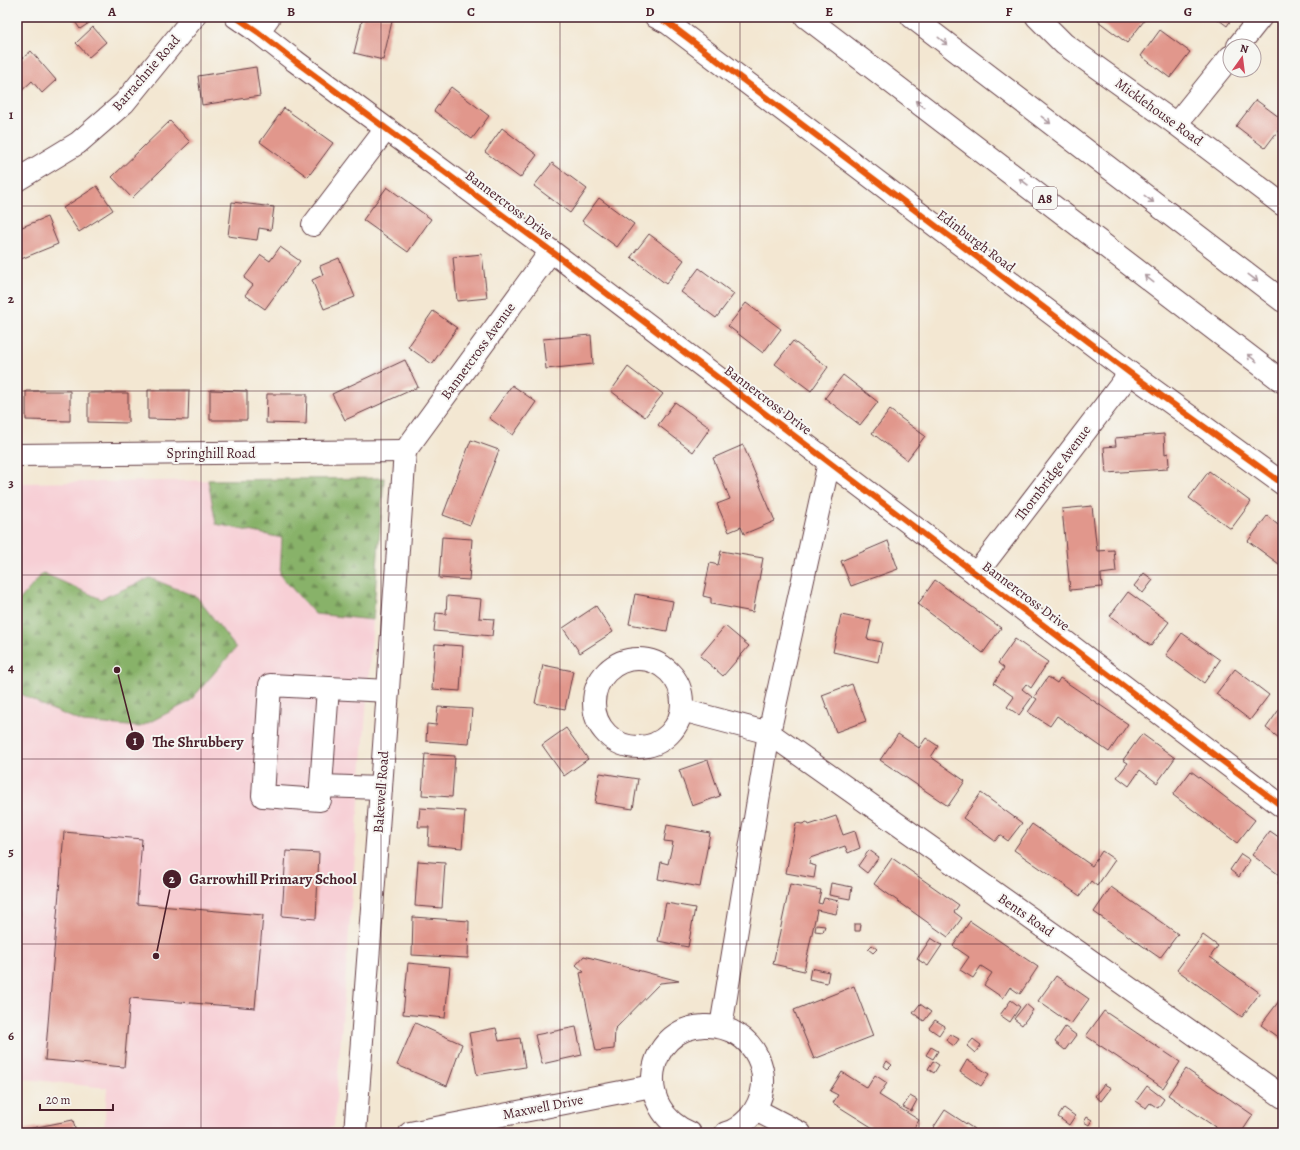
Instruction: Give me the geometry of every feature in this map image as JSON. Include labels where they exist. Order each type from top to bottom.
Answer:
[{"type":"street","name":"Barrachnie Road","points":[[17,180],[78,143],[124,103],[194,17]]},
{"type":"street","name":"Bannercross Drive","points":[[236,17],[263,24],[386,129],[551,251],[1283,806]]},
{"type":"street","name":"Edinburgh Road","points":[[656,17],[675,28],[1130,373],[1283,484]]},
{"type":"street","name":"A8","points":[[806,17],[1283,382]]},
{"type":"street","points":[[912,17],[1283,301]]},
{"type":"street","name":"Micklehouse Road","points":[[1037,17],[1064,44],[1176,124],[1283,205]]},
{"type":"street","points":[[1245,38],[1262,17]]},
{"type":"street","points":[[1176,124],[1222,66]]},
{"type":"street","points":[[313,225],[386,129]]},
{"type":"street","name":"Bannercross Avenue","points":[[405,451],[551,251]]},
{"type":"street","name":"Thornbridge Avenue","points":[[976,574],[1130,373]]},
{"type":"street","name":"Springhill Road","points":[[17,455],[405,451]]},
{"type":"street","name":"Bakewell Road","points":[[355,1133],[405,451]]},
{"type":"street","points":[[721,1027],[769,734],[829,462]]},
{"type":"street","points":[[641,658],[656,662],[668,669],[677,681],[682,695],[682,710],[678,724],[668,735],[656,743],[642,747],[628,746],[615,740],[600,724],[594,704],[596,690],[602,676],[613,666],[626,660],[641,658]]},
{"type":"street","points":[[328,688],[320,800],[263,796],[270,685],[388,691]]},
{"type":"street","name":"Bents Road","points":[[682,710],[769,734],[1283,1097]]},
{"type":"street","points":[[321,786],[381,788]]},
{"type":"street","points":[[690,1133],[680,1129],[666,1118],[657,1103],[652,1086],[653,1069],[658,1058],[671,1039],[692,1028],[703,1026],[721,1027],[737,1034],[750,1045],[759,1060],[763,1082],[762,1094],[756,1110],[745,1123],[726,1133]]},
{"type":"street","name":"Maxwell Drive","points":[[410,1133],[652,1086]]},
{"type":"street","points":[[756,1110],[800,1133]]},
{"type":"shaded area","points":[[384,478],[334,1127],[302,1133],[104,1133],[107,1088],[17,1078],[17,915],[22,851],[17,852],[17,483]]},
{"type":"green space","points":[[384,478],[373,620],[315,614],[280,575],[282,538],[216,524],[208,480]]},
{"type":"green space","points":[[43,573],[101,599],[150,578],[197,597],[236,648],[189,702],[140,727],[83,722],[46,707],[17,692],[17,603]]},
{"type":"green space","points":[[22,850],[17,915],[17,852]]},
{"type":"building","points":[[72,17],[98,17],[80,29]]},
{"type":"building","points":[[363,17],[393,17],[383,60],[354,53]]},
{"type":"building","points":[[1101,17],[1147,17],[1127,43],[1098,21]]},
{"type":"building","points":[[1215,17],[1233,17],[1227,26]]},
{"type":"building","points":[[93,27],[106,42],[89,57],[76,43]]},
{"type":"building","points":[[1160,30],[1190,52],[1170,78],[1141,56]]},
{"type":"building","points":[[31,51],[56,80],[42,93],[32,81],[17,95],[17,63]]},
{"type":"building","points":[[256,67],[260,96],[202,105],[198,76]]},
{"type":"building","points":[[451,87],[489,116],[472,139],[434,111]]},
{"type":"building","points":[[1256,100],[1283,120],[1283,124],[1265,148],[1236,126]]},
{"type":"building","points":[[284,108],[333,143],[308,177],[260,142]]},
{"type":"building","points":[[170,121],[190,142],[132,198],[112,177]]},
{"type":"building","points":[[502,128],[537,155],[520,178],[485,152]]},
{"type":"building","points":[[552,163],[587,189],[570,213],[534,186]]},
{"type":"building","points":[[97,186],[113,210],[79,232],[63,208]]},
{"type":"building","points":[[387,187],[431,219],[408,252],[363,220]]},
{"type":"building","points":[[599,198],[634,224],[617,247],[582,221]]},
{"type":"building","points":[[232,202],[274,207],[271,230],[259,228],[257,240],[228,236]]},
{"type":"building","points":[[47,217],[58,244],[21,259],[17,249],[17,229]]},
{"type":"building","points":[[649,234],[684,260],[666,284],[631,257]]},
{"type":"building","points":[[280,247],[300,261],[265,309],[245,295],[253,285],[244,278],[261,255],[270,261]]},
{"type":"building","points":[[482,254],[487,298],[457,301],[453,257]]},
{"type":"building","points":[[339,258],[355,297],[324,309],[312,280],[323,275],[320,266]]},
{"type":"building","points":[[699,268],[734,294],[716,318],[681,292]]},
{"type":"building","points":[[746,303],[781,329],[763,353],[728,326]]},
{"type":"building","points":[[433,311],[457,328],[432,364],[408,347]]},
{"type":"building","points":[[591,335],[593,364],[546,369],[543,339]]},
{"type":"building","points":[[793,341],[828,367],[811,391],[775,364]]},
{"type":"building","points":[[405,360],[418,387],[345,420],[332,394]]},
{"type":"building","points":[[628,367],[663,394],[645,417],[611,391]]},
{"type":"building","points":[[843,375],[878,402],[860,425],[825,398]]},
{"type":"building","points":[[512,385],[536,402],[513,435],[489,418]]},
{"type":"building","points":[[148,390],[189,390],[188,420],[148,419]]},
{"type":"building","points":[[210,390],[247,391],[247,420],[210,420]]},
{"type":"building","points":[[26,391],[70,391],[70,421],[26,420]]},
{"type":"building","points":[[88,393],[128,393],[128,423],[88,422]]},
{"type":"building","points":[[267,394],[307,394],[306,424],[266,423]]},
{"type":"building","points":[[675,402],[710,428],[693,452],[658,425]]},
{"type":"building","points":[[890,410],[925,436],[907,460],[872,433]]},
{"type":"building","points":[[1164,434],[1165,454],[1168,453],[1169,465],[1167,466],[1167,469],[1106,473],[1104,447],[1116,446],[1115,438]]},
{"type":"building","points":[[471,440],[499,450],[470,525],[443,515]]},
{"type":"building","points":[[743,445],[775,521],[744,534],[741,527],[729,532],[717,504],[730,499],[713,458]]},
{"type":"building","points":[[1209,471],[1251,502],[1231,529],[1189,498]]},
{"type":"building","points":[[1092,506],[1097,551],[1114,550],[1116,572],[1101,574],[1102,587],[1070,590],[1062,509]]},
{"type":"building","points":[[1267,516],[1283,529],[1283,567],[1248,541]]},
{"type":"building","points":[[442,537],[472,539],[469,580],[439,578]]},
{"type":"building","points":[[888,541],[898,569],[851,586],[841,561]]},
{"type":"building","points":[[721,551],[763,558],[753,612],[711,604],[711,598],[703,596],[710,563],[718,565]]},
{"type":"building","points":[[1144,573],[1153,580],[1143,593],[1134,586]]},
{"type":"building","points":[[935,580],[1001,628],[983,653],[918,604]]},
{"type":"building","points":[[1128,592],[1169,622],[1151,646],[1110,616]]},
{"type":"building","points":[[635,594],[673,601],[667,631],[629,624]]},
{"type":"building","points":[[447,596],[481,599],[479,618],[494,619],[492,636],[434,631],[436,613],[446,614]]},
{"type":"building","points":[[596,606],[613,632],[580,653],[563,628]]},
{"type":"building","points":[[841,615],[871,621],[867,639],[882,642],[878,662],[833,652]]},
{"type":"building","points":[[725,626],[749,646],[723,676],[700,656]]},
{"type":"building","points":[[1182,633],[1220,660],[1204,683],[1166,655]]},
{"type":"building","points":[[1015,639],[1048,662],[1031,688],[1026,684],[1022,689],[1032,697],[1019,715],[1007,707],[1014,697],[994,683],[1004,668],[998,663]]},
{"type":"building","points":[[435,644],[463,646],[460,691],[432,689]]},
{"type":"building","points":[[543,665],[573,671],[565,709],[535,703]]},
{"type":"building","points":[[1235,669],[1269,695],[1250,720],[1216,694]]},
{"type":"building","points":[[1048,677],[1057,683],[1060,678],[1128,724],[1109,752],[1057,716],[1050,726],[1028,712],[1037,699],[1034,697]]},
{"type":"building","points":[[852,684],[866,721],[836,732],[822,695]]},
{"type":"building","points":[[1283,704],[1283,741],[1266,728]]},
{"type":"building","points":[[438,707],[472,709],[469,744],[426,741],[427,724],[436,725]]},
{"type":"building","points":[[566,728],[588,759],[564,776],[542,745]]},
{"type":"building","points":[[898,734],[919,748],[926,738],[938,746],[931,757],[965,781],[948,806],[880,760]]},
{"type":"building","points":[[1142,734],[1175,758],[1157,783],[1140,770],[1129,786],[1117,777],[1128,763],[1123,760]]},
{"type":"building","points":[[425,754],[455,756],[452,797],[422,795]]},
{"type":"building","points":[[708,760],[720,796],[692,806],[679,770]]},
{"type":"building","points":[[1191,771],[1255,820],[1237,843],[1173,795]]},
{"type":"building","points":[[600,773],[638,779],[633,809],[595,803]]},
{"type":"building","points":[[981,793],[1022,823],[1008,841],[1000,835],[995,841],[963,818]]},
{"type":"building","points":[[420,808],[465,811],[462,848],[428,845],[429,827],[418,827]]},
{"type":"building","points":[[836,816],[843,835],[855,831],[860,848],[848,853],[845,846],[810,858],[809,864],[816,866],[814,878],[786,873],[796,823],[802,824],[807,822],[809,825]]},
{"type":"building","points":[[1032,824],[1092,866],[1102,851],[1115,860],[1097,886],[1091,881],[1080,896],[1014,850]]},
{"type":"building","points":[[667,825],[710,833],[700,887],[658,879],[661,862],[668,864],[673,842],[664,841]]},
{"type":"building","points":[[1270,831],[1283,840],[1283,887],[1278,883],[1282,877],[1252,855]]},
{"type":"building","points":[[64,832],[142,839],[137,904],[263,915],[255,1008],[130,998],[124,1067],[45,1060]]},
{"type":"building","points":[[869,850],[879,857],[867,873],[858,866]]},
{"type":"building","points":[[286,851],[319,853],[316,919],[282,916]]},
{"type":"building","points":[[1241,854],[1250,860],[1239,877],[1230,870]]},
{"type":"building","points":[[892,858],[959,905],[954,912],[962,918],[948,937],[874,884]]},
{"type":"building","points":[[418,861],[445,863],[442,908],[415,906]]},
{"type":"building","points":[[831,883],[852,887],[850,899],[829,895]]},
{"type":"building","points":[[790,884],[821,890],[818,903],[822,904],[824,898],[839,901],[836,914],[817,910],[804,971],[773,964]]},
{"type":"building","points":[[1111,887],[1178,934],[1160,958],[1094,912]]},
{"type":"building","points":[[666,903],[695,908],[688,947],[658,941]]},
{"type":"building","points":[[413,917],[469,921],[468,958],[412,955]]},
{"type":"building","points":[[970,921],[1038,967],[1020,994],[1010,987],[1003,998],[984,985],[992,973],[981,966],[973,978],[960,970],[969,957],[953,946]]},
{"type":"building","points":[[855,924],[861,924],[860,931],[855,931]]},
{"type":"building","points":[[816,925],[825,926],[823,932],[815,931]]},
{"type":"building","points":[[1203,935],[1218,946],[1210,957],[1260,993],[1242,1017],[1177,970]]},
{"type":"building","points":[[931,938],[942,945],[928,966],[917,959]]},
{"type":"building","points":[[872,945],[877,949],[873,953],[868,949]]},
{"type":"building","points":[[584,956],[679,981],[660,983],[615,1029],[614,1049],[596,1051],[580,973],[584,972],[576,965]]},
{"type":"building","points":[[408,963],[450,967],[445,1018],[403,1014]]},
{"type":"building","points":[[811,968],[829,972],[827,983],[809,979]]},
{"type":"building","points":[[1056,976],[1089,999],[1071,1024],[1038,1001]]},
{"type":"building","points":[[854,986],[873,1036],[814,1059],[794,1010]]},
{"type":"building","points":[[1011,1000],[1020,1007],[1010,1022],[1000,1015]]},
{"type":"building","points":[[1279,1001],[1283,1004],[1283,1041],[1261,1025]]},
{"type":"building","points":[[920,1004],[931,1012],[924,1021],[913,1013]]},
{"type":"building","points":[[1026,1004],[1033,1010],[1022,1025],[1014,1019]]},
{"type":"building","points":[[1104,1011],[1180,1062],[1163,1088],[1086,1036]]},
{"type":"building","points":[[935,1020],[945,1026],[939,1035],[929,1028]]},
{"type":"building","points":[[415,1023],[462,1044],[447,1086],[397,1065]]},
{"type":"building","points":[[576,1027],[582,1055],[542,1064],[535,1035]]},
{"type":"building","points":[[1065,1027],[1076,1035],[1065,1050],[1055,1042]]},
{"type":"building","points":[[496,1028],[499,1041],[520,1038],[525,1067],[477,1075],[469,1033]]},
{"type":"building","points":[[950,1034],[959,1039],[954,1046],[946,1040]]},
{"type":"building","points":[[973,1039],[981,1045],[975,1053],[967,1046]]},
{"type":"building","points":[[931,1047],[938,1051],[933,1059],[926,1055]]},
{"type":"building","points":[[967,1060],[989,1074],[981,1086],[960,1072]]},
{"type":"building","points":[[887,1061],[892,1065],[888,1069],[884,1066]]},
{"type":"building","points":[[933,1061],[939,1065],[934,1073],[928,1069]]},
{"type":"building","points":[[1186,1069],[1253,1115],[1241,1133],[1224,1133],[1168,1095]]},
{"type":"building","points":[[842,1072],[867,1088],[875,1075],[887,1083],[879,1095],[919,1120],[911,1133],[881,1133],[833,1103],[838,1095],[830,1091]]},
{"type":"building","points":[[1104,1084],[1111,1088],[1101,1101],[1095,1096]]},
{"type":"building","points":[[1147,1086],[1164,1099],[1158,1108],[1150,1103],[1146,1108],[1136,1101]]},
{"type":"building","points":[[910,1096],[917,1100],[911,1111],[903,1107]]},
{"type":"building","points":[[1064,1108],[1075,1116],[1069,1125],[1058,1117]]},
{"type":"building","points":[[945,1110],[974,1129],[972,1133],[930,1133]]},
{"type":"building","points":[[1087,1117],[1092,1120],[1089,1125],[1084,1122]]},
{"type":"building","points":[[73,1120],[76,1133],[17,1133],[17,1131]]},
{"type":"building","points":[[1268,1129],[1275,1133],[1265,1133]]},
{"type":"cycle path","points":[[236,17],[551,251],[1283,807]]},
{"type":"cycle path","points":[[656,17],[668,23],[1130,373],[1283,484]]},
{"type":"place","name":"The Shrubbery","points":[[117,670]]},
{"type":"place","name":"Garrowhill Primary School","points":[[156,956]]}]
